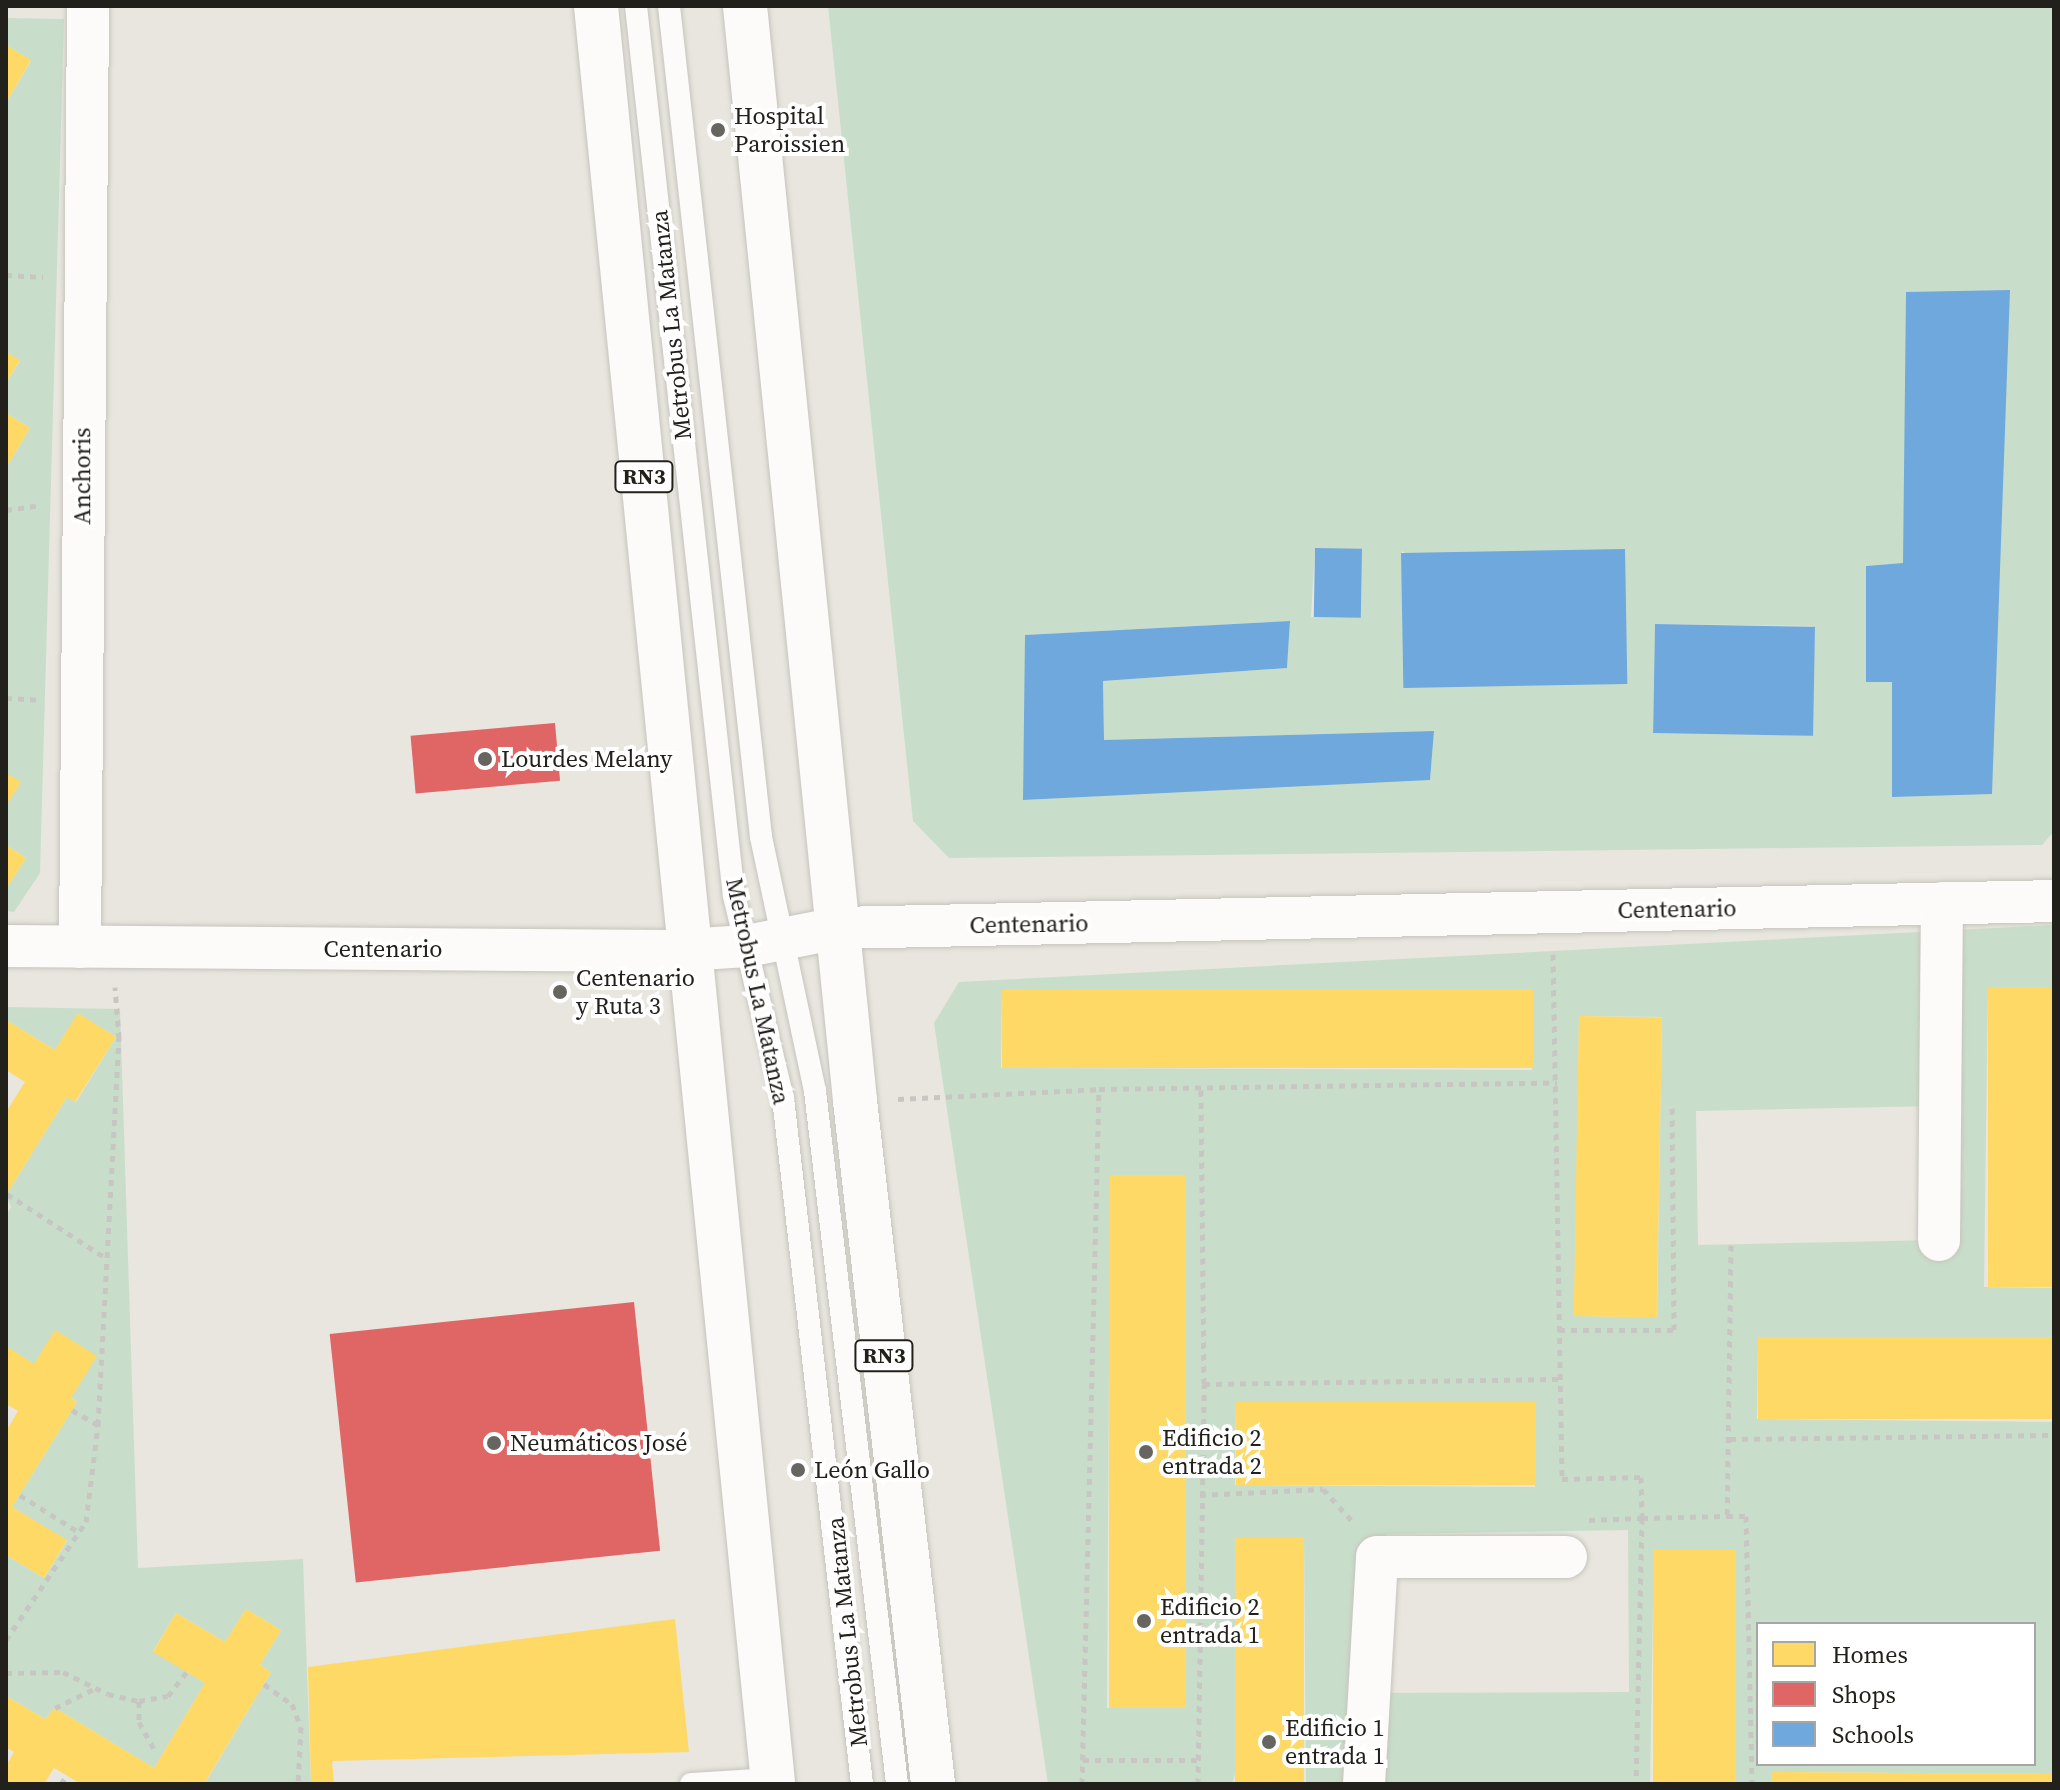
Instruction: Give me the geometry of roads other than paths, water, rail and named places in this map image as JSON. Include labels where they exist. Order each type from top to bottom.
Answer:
[{"type":"highway","name":"RN3","points":[[596,6],[773,1781]]},
{"type":"highway","name":"RN3","points":[[745,6],[855,1101],[933,1784]]},
{"type":"street","name":"Anchoris","points":[[88,6],[96,947]]},
{"type":"street","name":"Centenario","points":[[6,946],[692,948],[765,941],[838,928],[2054,901]]},
{"type":"street","points":[[1939,1240],[1942,903]]},
{"type":"street","points":[[1364,1784],[1377,1557],[1566,1557]]},
{"type":"lane","name":"Metrobus La Matanza","points":[[636,6],[734,896],[765,941],[815,1091],[897,1784]]},
{"type":"lane","name":"Metrobus La Matanza","points":[[669,6],[761,837],[765,941],[862,1784]]},
{"type":"lane","points":[[691,1784],[773,1781]]},
{"type":"place","name":"Hospital Paroissien","points":[[718,130]]},
{"type":"place","name":"Lourdes Melany","points":[[485,759]]},
{"type":"place","name":"Centenario y Ruta 3","points":[[560,992]]},
{"type":"place","name":"Neumáticos José","points":[[494,1443]]},
{"type":"place","name":"Edificio 2 entrada 2","points":[[1146,1452]]},
{"type":"place","name":"León Gallo","points":[[798,1470]]},
{"type":"place","name":"Edificio 2 entrada 1","points":[[1144,1621]]},
{"type":"place","name":"Edificio 1 entrada 1","points":[[1269,1742]]}]
